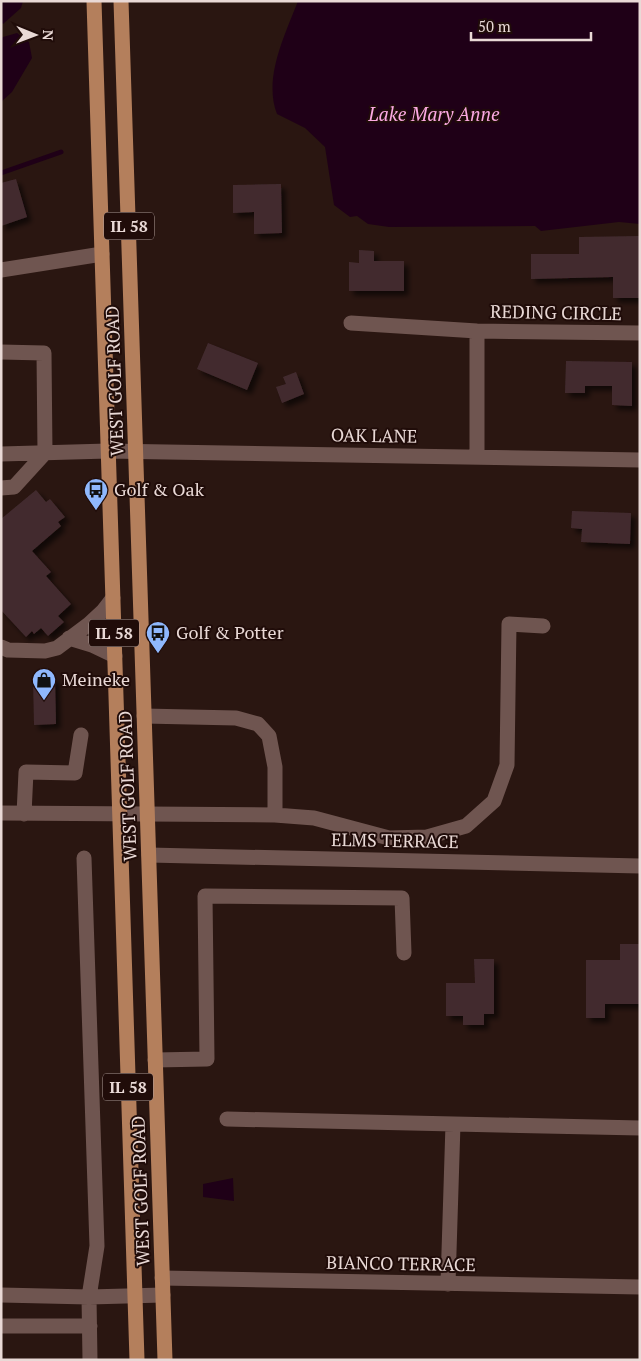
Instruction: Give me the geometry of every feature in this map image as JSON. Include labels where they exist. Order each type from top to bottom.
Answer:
[{"type":"main road","name":"WEST GOLF ROAD","points":[[94,1],[137,1360]]},
{"type":"main road","name":"WEST GOLF ROAD","points":[[121,1],[165,1360]]},
{"type":"street","points":[[1,270],[102,254]]},
{"type":"street","points":[[351,323],[477,331]]},
{"type":"street","name":"REDING CIRCLE","points":[[477,456],[477,331],[640,333]]},
{"type":"street","points":[[1,352],[44,352],[45,453],[14,487],[1,488]]},
{"type":"street","name":"OAK LANE","points":[[1,454],[136,451],[640,460]]},
{"type":"street","points":[[1,646],[8,650],[45,651],[57,648],[89,624],[113,598]]},
{"type":"street","points":[[1,813],[275,815],[314,818],[389,838],[427,837],[466,826],[494,801],[507,765],[509,624],[543,626]]},
{"type":"street","points":[[70,638],[92,644],[115,656]]},
{"type":"street","points":[[144,716],[236,718],[258,724],[268,736],[275,767],[275,815]]},
{"type":"street","points":[[24,814],[26,772],[75,772],[81,735]]},
{"type":"street","name":"ELMS TERRACE","points":[[149,855],[640,866]]},
{"type":"street","points":[[84,858],[97,1246],[89,1297],[90,1360]]},
{"type":"street","points":[[155,1060],[207,1059],[206,896],[402,898],[404,953]]},
{"type":"street","points":[[227,1119],[640,1128]]},
{"type":"street","points":[[448,1284],[453,1124]]},
{"type":"street","name":"BIANCO TERRACE","points":[[162,1278],[640,1287]]},
{"type":"street","points":[[1,1295],[89,1297],[163,1295]]},
{"type":"street","points":[[1,1326],[90,1326]]},
{"type":"water","points":[[1,1],[23,1],[21,8],[3,24],[1,22]]},
{"type":"water","name":"Lake Mary Anne","points":[[298,1],[640,1],[640,224],[619,222],[541,231],[535,226],[389,227],[368,224],[357,216],[350,217],[334,205],[325,147],[305,128],[277,114],[273,100],[274,71],[277,57]]},
{"type":"water","points":[[17,33],[29,42],[32,58],[12,92],[1,102],[1,39]]},
{"type":"water","points":[[233,1178],[234,1201],[203,1197],[203,1184]]},
{"type":"building","points":[[16,179],[27,217],[1,226],[1,183]]},
{"type":"building","points":[[281,184],[282,233],[254,234],[254,212],[233,213],[233,185]]},
{"type":"building","points":[[640,236],[640,298],[613,298],[613,277],[531,279],[531,254],[579,254],[579,237]]},
{"type":"building","points":[[359,250],[374,251],[374,261],[404,261],[404,291],[349,291],[349,262],[359,263]]},
{"type":"building","points":[[208,343],[258,363],[247,390],[197,369]]},
{"type":"building","points":[[566,361],[632,362],[632,406],[612,405],[612,386],[585,386],[585,393],[565,393]]},
{"type":"building","points":[[296,372],[304,394],[282,403],[276,387],[286,384],[283,377]]},
{"type":"building","points":[[36,490],[46,502],[50,499],[65,517],[58,522],[61,526],[32,551],[51,572],[46,576],[71,604],[58,616],[64,622],[48,636],[41,628],[34,634],[32,631],[26,637],[1,610],[1,519]]},
{"type":"building","points":[[572,511],[631,513],[630,544],[581,542],[582,529],[571,528]]},
{"type":"building","name":"Meineke","points":[[55,677],[56,724],[34,725],[33,678]]},
{"type":"building","points":[[620,944],[639,944],[639,1004],[605,1004],[605,1018],[586,1018],[586,960],[620,960]]},
{"type":"building","points":[[474,959],[494,959],[494,1014],[484,1014],[484,1025],[463,1025],[463,1016],[446,1016],[446,983],[475,983]]},
{"type":"waterway","points":[[1,173],[61,152]]},
{"type":"place","name":"Golf & Oak","points":[[96,511]]},
{"type":"place","name":"Golf & Potter","points":[[158,654]]},
{"type":"place","name":"Meineke","points":[[44,701]]}]
